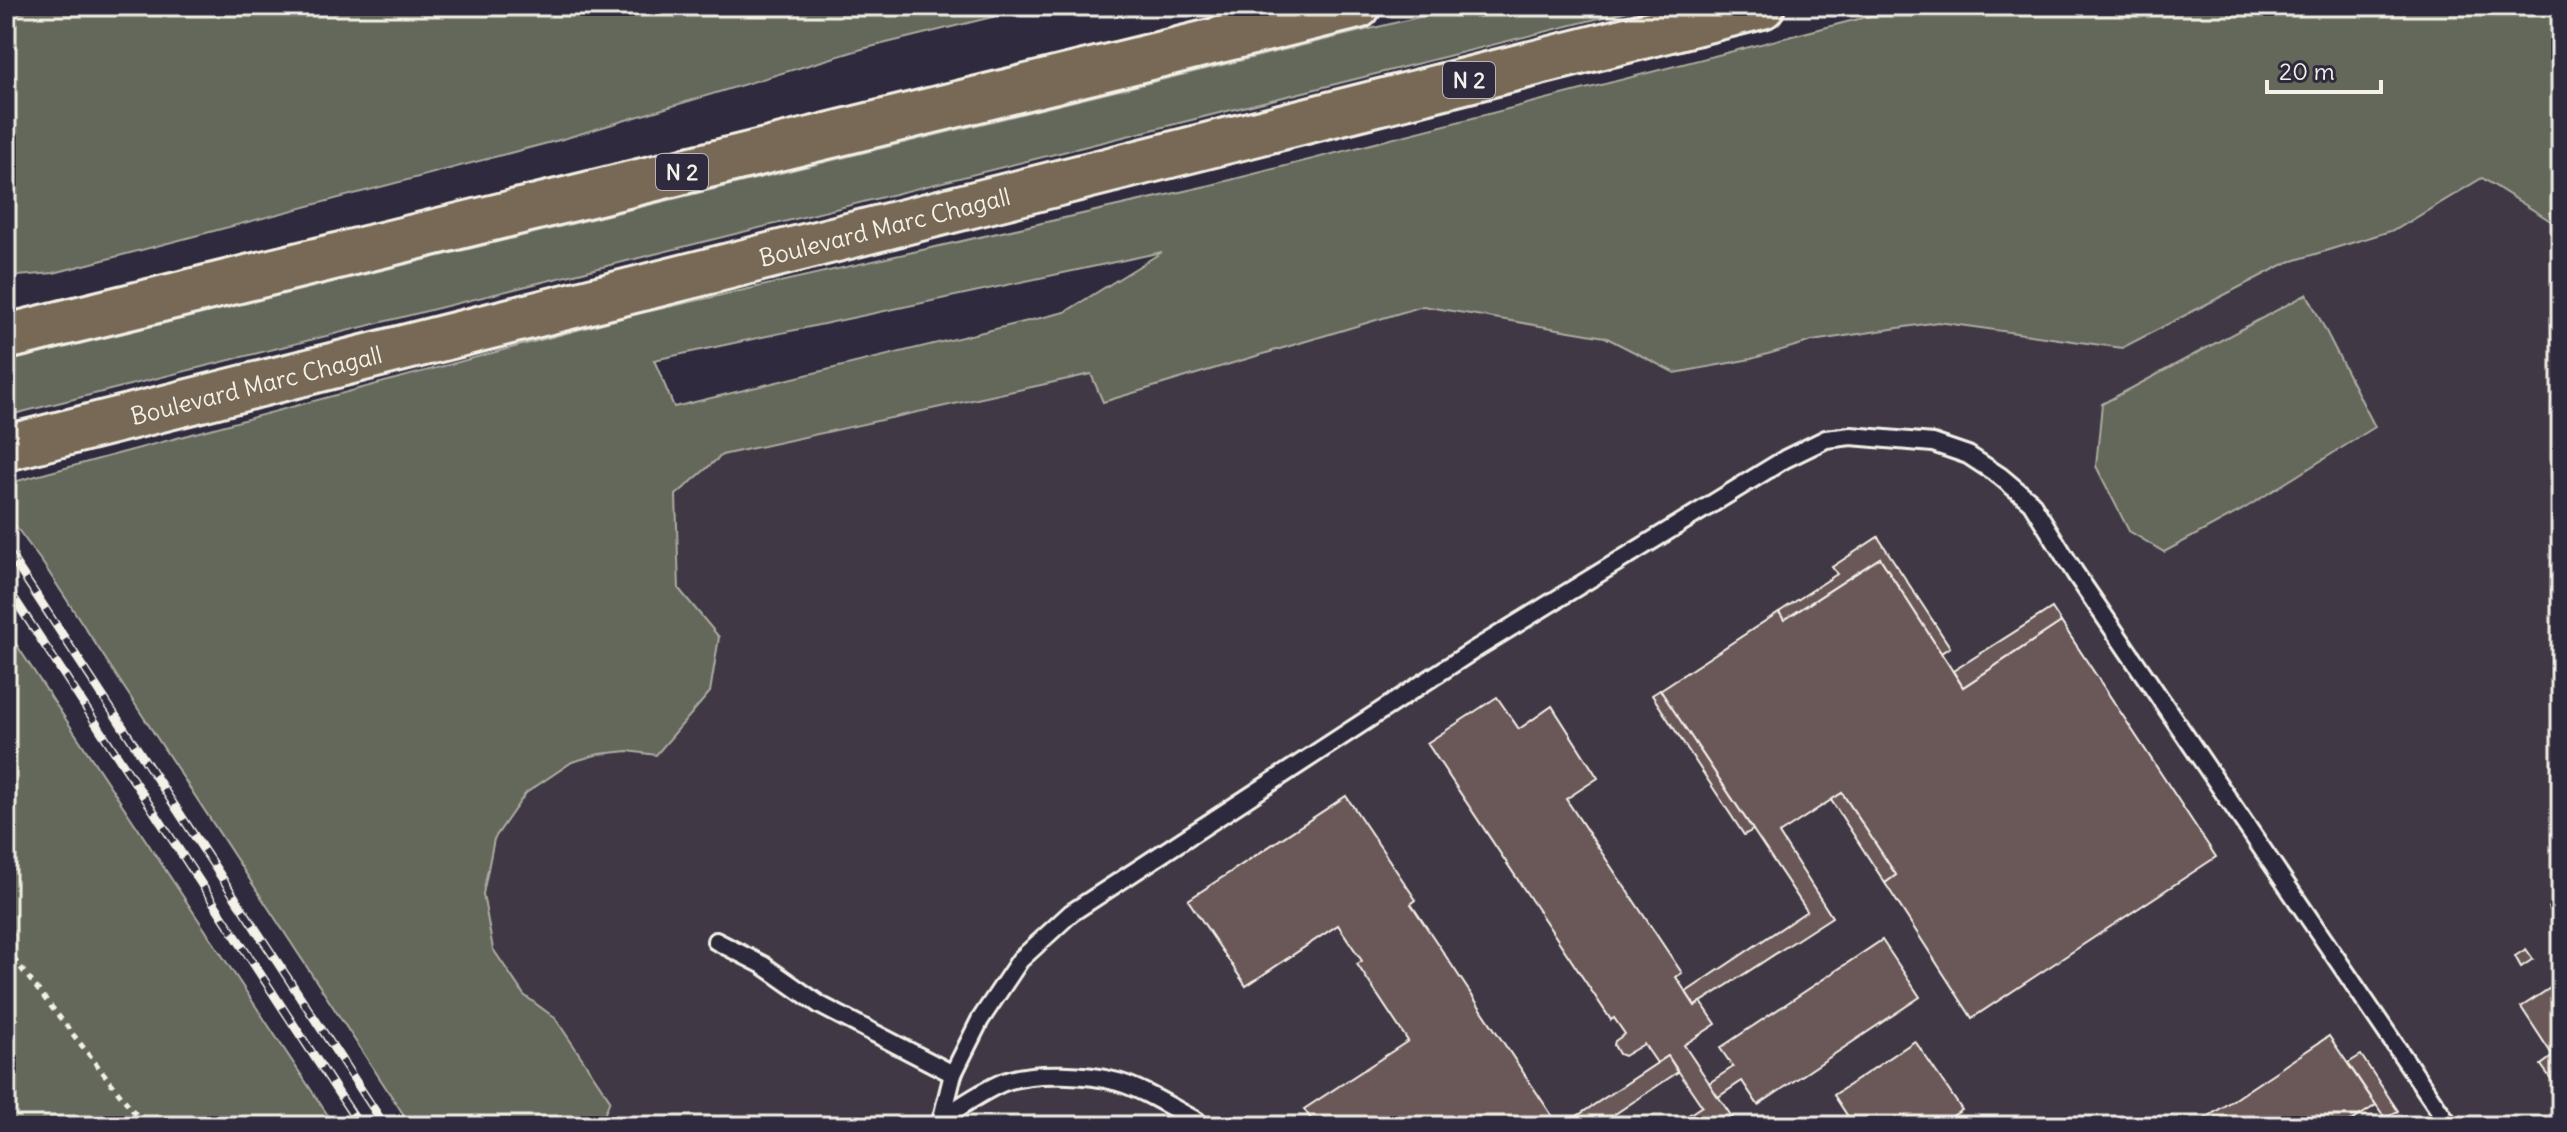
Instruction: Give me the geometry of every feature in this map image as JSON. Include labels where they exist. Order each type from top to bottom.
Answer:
[{"type":"highway","name":"N 2","points":[[6,337],[1358,6]]},
{"type":"highway","name":"Boulevard Marc Chagall","points":[[6,448],[1762,6]]},
{"type":"lane","points":[[941,1122],[953,1074],[980,1020],[1020,960],[1071,913],[1474,650],[1785,459],[1826,439],[1851,436],[1933,443],[1968,455],[2031,502],[2075,573],[2450,1126]]},
{"type":"lane","points":[[716,941],[763,965],[820,1005],[953,1074]]},
{"type":"lane","points":[[941,1122],[1007,1081],[1048,1075],[1081,1076],[1119,1083],[1157,1100],[1201,1126]]},
{"type":"path","points":[[6,14],[41,6]]},
{"type":"path","points":[[126,6],[135,11],[196,13],[236,6]]},
{"type":"path","points":[[6,949],[145,1126]]},
{"type":"shaded area","points":[[6,6],[1037,6],[862,49],[563,139],[54,273],[6,277]]},
{"type":"shaded area","points":[[1464,6],[1648,6],[6,416],[6,362]]},
{"type":"shaded area","points":[[1909,6],[2561,6],[2561,224],[2554,223],[2482,178],[2397,229],[2286,263],[2122,348],[1938,322],[1812,341],[1751,359],[1675,373],[1605,337],[1423,306],[1103,402],[1091,374],[722,455],[676,495],[679,589],[719,637],[710,692],[656,755],[628,751],[599,754],[572,762],[526,793],[494,839],[483,894],[493,949],[524,995],[555,1018],[610,1100],[600,1126],[411,1126],[44,565],[6,513],[6,484],[633,315],[1211,185]],"holes":[[[1162,252],[1065,312],[674,407],[654,360]]]},
{"type":"shaded area","points":[[2561,6],[2561,1126],[452,1126],[64,570]]},
{"type":"shaded area","points":[[2307,294],[2375,427],[2242,510],[2164,552],[2129,531],[2096,466],[2102,404]]},
{"type":"shaded area","points":[[6,629],[335,1126],[6,1125]]},
{"type":"building","points":[[1878,537],[1950,647],[1941,653],[1880,558],[1784,620],[1779,612],[1837,574],[1832,567]]},
{"type":"building","points":[[1880,558],[1963,687],[2061,622],[2216,857],[1972,1018],[1885,883],[1896,875],[1842,793],[1779,834],[1832,917],[1695,1006],[1686,992],[1807,911],[1660,690],[1779,612],[1784,620]]},
{"type":"building","points":[[2052,608],[2061,622],[1963,687],[1953,671]]},
{"type":"building","points":[[1660,690],[1753,830],[1744,835],[1652,695]]},
{"type":"building","points":[[1497,697],[1519,729],[1552,706],[1598,778],[1566,799],[1682,973],[1676,977],[1695,1006],[1701,1002],[1716,1024],[1684,1045],[1738,1126],[1672,1126],[1702,1106],[1668,1056],[1657,1063],[1644,1044],[1624,1056],[1619,1054],[1615,1041],[1625,1034],[1614,1018],[1611,1020],[1427,743]]},
{"type":"building","points":[[1842,793],[1896,875],[1885,883],[1831,800]]},
{"type":"building","points":[[1346,796],[1416,900],[1411,904],[1559,1126],[1316,1126],[1304,1109],[1408,1041],[1357,964],[1362,961],[1338,925],[1246,986],[1188,900]]},
{"type":"building","points":[[2561,899],[2561,939],[2549,907]]},
{"type":"building","points":[[1882,940],[1920,997],[1758,1105],[1742,1081],[1718,1097],[1709,1083],[1733,1067],[1720,1048]]},
{"type":"building","points":[[2526,949],[2533,959],[2521,967],[2515,956]]},
{"type":"building","points":[[2561,981],[2561,1093],[2541,1065],[2553,1056],[2521,1007]]},
{"type":"building","points":[[2329,1036],[2376,1105],[2344,1126],[2194,1126]]},
{"type":"building","points":[[1915,1041],[1962,1110],[1951,1117],[1957,1126],[1854,1126],[1834,1095]]},
{"type":"building","points":[[2361,1055],[2398,1111],[2385,1118],[2348,1063]]},
{"type":"building","points":[[1668,1056],[1678,1072],[1597,1126],[1562,1126]]},
{"type":"railway","points":[[6,549],[385,1126]]},
{"type":"railway","points":[[6,586],[360,1126]]}]
